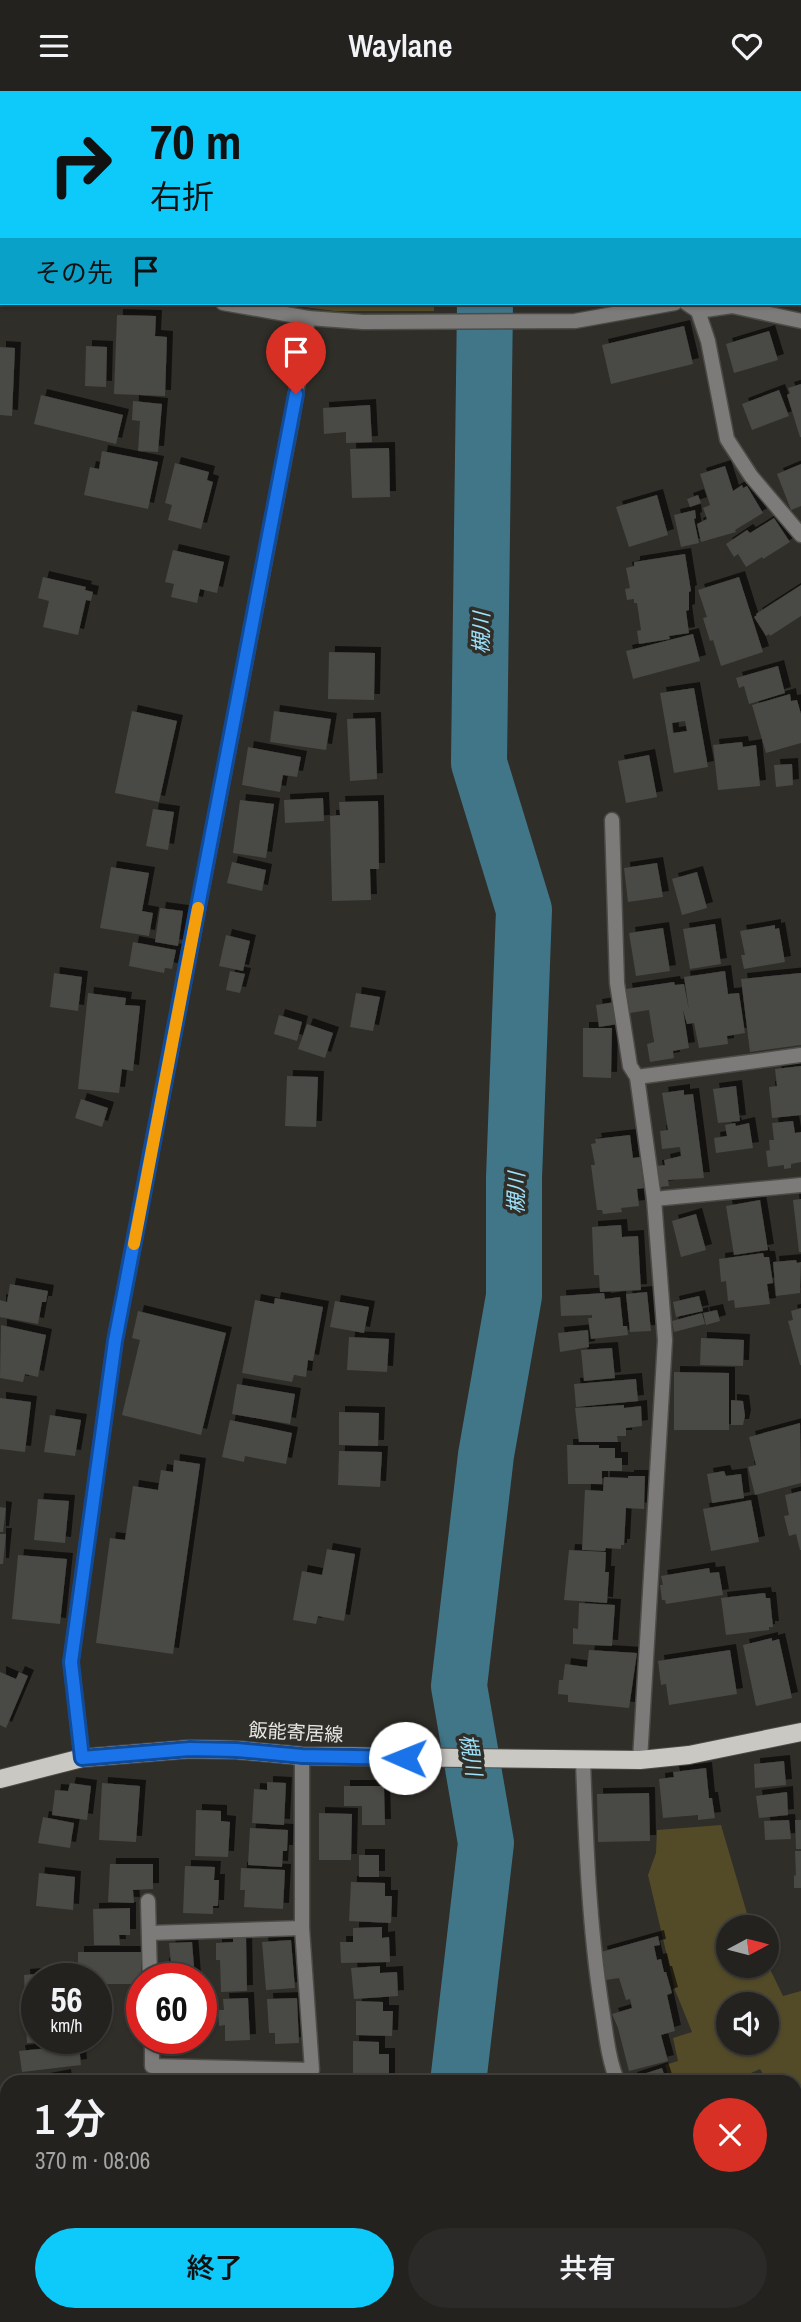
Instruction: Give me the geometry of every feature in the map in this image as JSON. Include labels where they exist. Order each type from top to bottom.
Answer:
[{"type":"main road","name":"飯能寄居線","points":[[0,1779],[82,1758],[190,1749],[302,1756],[640,1760],[689,1755],[801,1733]]},
{"type":"street","points":[[234,305],[308,319],[395,322],[575,321],[664,305]]},
{"type":"street","points":[[801,321],[732,306],[692,307],[708,341],[727,439],[751,476],[801,535]]},
{"type":"street","points":[[82,1758],[71,1662],[115,1341],[292,419],[308,319]]},
{"type":"street","points":[[612,820],[617,983],[630,1066],[638,1077],[654,1199],[664,1340],[640,1760]]},
{"type":"street","points":[[638,1077],[801,1055]]},
{"type":"street","points":[[654,1199],[801,1185]]},
{"type":"street","points":[[152,2054],[152,2066],[312,2070],[302,1928],[302,1756]]},
{"type":"street","points":[[583,1761],[591,1918],[615,2075]]},
{"type":"street","points":[[148,1901],[150,1963]]},
{"type":"street","points":[[149,1933],[302,1928]]},
{"type":"shaded area","points":[[290,305],[434,305],[434,311],[335,311]]},
{"type":"shaded area","points":[[721,1825],[747,1915],[716,1915],[716,1978],[774,1978],[783,1996],[801,1991],[801,2075],[764,2075],[760,2069],[747,2075],[668,2075],[665,2065],[678,2061],[673,2038],[692,2032],[675,1990],[648,1875],[656,1853],[657,1830]]},
{"type":"building","points":[[117,315],[156,316],[155,336],[167,337],[165,396],[114,394]]},
{"type":"building","points":[[684,326],[693,364],[611,384],[602,345]]},
{"type":"building","points":[[769,331],[778,360],[734,373],[726,344]]},
{"type":"building","points":[[86,346],[107,347],[106,387],[85,386]]},
{"type":"building","points":[[0,347],[15,348],[12,416],[0,415]]},
{"type":"building","points":[[801,384],[800,437],[787,395],[790,393],[788,388]]},
{"type":"building","points":[[779,390],[789,416],[752,430],[742,404]]},
{"type":"building","points":[[41,395],[123,415],[116,444],[34,424]]},
{"type":"building","points":[[133,401],[162,404],[158,452],[138,451],[140,421],[132,420]]},
{"type":"building","points":[[370,405],[372,442],[346,443],[346,432],[324,434],[323,408]]},
{"type":"building","points":[[389,448],[390,497],[352,498],[350,449]]},
{"type":"building","points":[[102,451],[158,462],[148,509],[84,495],[90,467],[99,469]]},
{"type":"building","points":[[175,463],[209,472],[207,480],[213,482],[201,529],[168,520],[172,505],[165,503]]},
{"type":"building","points":[[801,464],[801,506],[791,510],[777,474]]},
{"type":"building","points":[[725,466],[733,491],[742,485],[743,488],[747,486],[763,513],[735,530],[736,532],[701,542],[697,524],[707,519],[703,508],[710,505],[700,474]]},
{"type":"building","points":[[657,495],[668,535],[629,547],[616,507]]},
{"type":"building","points":[[698,495],[701,503],[690,507],[687,499]]},
{"type":"building","points":[[695,510],[699,543],[681,547],[674,515]]},
{"type":"building","points":[[774,518],[790,542],[746,567],[738,554],[734,557],[726,544],[747,530],[750,533]]},
{"type":"building","points":[[173,550],[224,562],[217,593],[200,589],[197,603],[171,597],[174,584],[165,582]]},
{"type":"building","points":[[685,554],[691,591],[689,610],[686,611],[689,633],[639,644],[637,631],[641,630],[637,603],[634,603],[634,599],[627,600],[625,589],[630,588],[626,568],[634,566],[634,562]]},
{"type":"building","points":[[43,577],[86,587],[85,590],[93,592],[91,601],[86,600],[78,635],[43,627],[49,601],[38,598]]},
{"type":"building","points":[[739,577],[763,652],[721,666],[703,618],[707,617],[698,590]]},
{"type":"building","points":[[801,585],[801,616],[766,636],[754,617],[756,614]]},
{"type":"building","points":[[693,634],[700,661],[633,679],[626,651]]},
{"type":"building","points":[[329,652],[375,653],[374,700],[328,699]]},
{"type":"building","points":[[778,666],[785,693],[749,704],[744,686],[739,688],[736,678]]},
{"type":"building","points":[[694,688],[708,767],[674,773],[660,693]],"holes":[[[685,721],[687,731],[673,733],[672,723]]]},
{"type":"building","points":[[790,694],[791,701],[797,700],[801,714],[801,743],[766,753],[752,705]]},
{"type":"building","points":[[132,711],[177,721],[159,802],[115,793]]},
{"type":"building","points":[[274,711],[331,719],[326,750],[270,742]]},
{"type":"building","points":[[375,718],[377,779],[350,781],[347,719]]},
{"type":"building","points":[[742,742],[743,747],[756,745],[760,786],[718,790],[713,745]]},
{"type":"building","points":[[248,747],[301,757],[297,777],[283,775],[280,792],[242,785]]},
{"type":"building","points":[[649,755],[657,797],[626,803],[618,761]]},
{"type":"building","points":[[792,764],[793,785],[776,787],[774,765]]},
{"type":"building","points":[[323,798],[324,821],[285,823],[284,800]]},
{"type":"building","points":[[240,800],[274,804],[266,858],[233,853]]},
{"type":"building","points":[[378,801],[379,869],[370,869],[371,900],[332,901],[330,816],[340,815],[339,802]]},
{"type":"building","points":[[153,809],[174,812],[168,850],[146,846]]},
{"type":"building","points":[[232,862],[266,870],[262,891],[227,883]]},
{"type":"building","points":[[657,863],[663,897],[628,902],[624,868]]},
{"type":"building","points":[[111,867],[149,873],[142,911],[153,913],[149,936],[100,928]]},
{"type":"building","points":[[697,872],[707,908],[682,915],[672,879]]},
{"type":"building","points":[[160,908],[183,911],[178,946],[155,942]]},
{"type":"building","points":[[715,924],[721,964],[690,969],[683,929]]},
{"type":"building","points":[[775,925],[775,929],[779,928],[785,962],[744,969],[741,955],[745,955],[740,931]]},
{"type":"building","points":[[663,928],[670,971],[636,976],[629,933]]},
{"type":"building","points":[[226,935],[250,941],[243,971],[219,966]]},
{"type":"building","points":[[133,942],[176,950],[172,969],[165,968],[164,973],[129,966]]},
{"type":"building","points":[[230,971],[245,974],[240,993],[226,990]]},
{"type":"building","points":[[725,971],[728,994],[739,993],[745,1033],[727,1036],[728,1044],[699,1048],[694,1023],[687,1024],[683,1010],[689,1048],[673,1051],[674,1058],[650,1062],[647,1044],[654,1042],[649,1010],[630,1013],[626,989],[674,982],[675,985],[684,984],[689,1010],[684,977]]},
{"type":"building","points":[[54,973],[82,977],[78,1011],[50,1007]]},
{"type":"building","points":[[801,973],[801,1045],[750,1052],[741,979]]},
{"type":"building","points":[[88,993],[126,998],[125,1005],[140,1006],[133,1071],[122,1069],[119,1093],[78,1089]]},
{"type":"building","points":[[356,993],[380,997],[373,1031],[350,1027]]},
{"type":"building","points":[[615,1002],[618,1024],[599,1027],[596,1005]]},
{"type":"building","points":[[279,1015],[302,1022],[297,1041],[274,1034]]},
{"type":"building","points":[[307,1024],[333,1033],[325,1058],[298,1049]]},
{"type":"building","points":[[583,1028],[612,1028],[611,1078],[583,1077]]},
{"type":"building","points":[[801,1066],[801,1115],[772,1118],[769,1087],[777,1086],[775,1069]]},
{"type":"building","points":[[287,1076],[318,1077],[316,1127],[285,1126]]},
{"type":"building","points":[[736,1086],[740,1121],[718,1123],[713,1089]]},
{"type":"building","points":[[684,1090],[684,1095],[693,1094],[704,1178],[668,1180],[669,1186],[659,1187],[656,1166],[665,1165],[664,1160],[681,1156],[680,1147],[662,1149],[660,1131],[668,1130],[662,1093]]},
{"type":"building","points":[[81,1099],[108,1108],[102,1127],[75,1118]]},
{"type":"building","points":[[793,1121],[795,1133],[801,1132],[801,1162],[791,1164],[791,1168],[784,1169],[784,1165],[768,1167],[766,1151],[770,1150],[769,1140],[774,1140],[772,1123]]},
{"type":"building","points":[[735,1123],[736,1126],[749,1123],[753,1148],[716,1153],[714,1138],[727,1136],[725,1125]]},
{"type":"building","points":[[630,1135],[633,1158],[640,1157],[644,1188],[637,1189],[639,1206],[621,1208],[622,1212],[603,1214],[602,1210],[597,1210],[591,1144],[596,1143],[595,1139]]},
{"type":"building","points":[[801,1199],[801,1252],[799,1252],[793,1200]]},
{"type":"building","points":[[760,1200],[768,1250],[734,1255],[726,1206]]},
{"type":"building","points":[[696,1214],[706,1250],[681,1257],[672,1221]]},
{"type":"building","points":[[621,1225],[622,1237],[638,1236],[641,1290],[600,1292],[599,1275],[594,1275],[592,1227]]},
{"type":"building","points":[[763,1253],[764,1257],[769,1257],[773,1283],[767,1284],[770,1304],[735,1308],[734,1300],[728,1301],[726,1281],[721,1282],[719,1259]]},
{"type":"building","points":[[796,1260],[797,1263],[801,1262],[800,1293],[776,1296],[773,1262]]},
{"type":"building","points":[[10,1284],[48,1291],[46,1302],[42,1302],[38,1324],[0,1317],[0,1300],[7,1302]]},
{"type":"building","points":[[647,1292],[651,1331],[630,1332],[626,1294]]},
{"type":"building","points":[[604,1293],[605,1299],[620,1297],[623,1326],[627,1326],[628,1335],[591,1339],[588,1318],[592,1318],[592,1315],[561,1316],[560,1296]]},
{"type":"building","points":[[699,1296],[703,1311],[676,1317],[673,1302]]},
{"type":"building","points":[[275,1298],[323,1307],[313,1361],[308,1360],[306,1377],[294,1375],[292,1382],[242,1373],[255,1300],[274,1304]]},
{"type":"building","points":[[335,1301],[369,1307],[364,1333],[330,1327]]},
{"type":"building","points":[[801,1308],[800,1365],[788,1321],[793,1320],[791,1311]]},
{"type":"building","points":[[717,1310],[720,1321],[706,1325],[703,1313]]},
{"type":"building","points":[[138,1311],[226,1333],[201,1435],[122,1415],[140,1340],[132,1338]]},
{"type":"building","points":[[702,1313],[705,1324],[674,1332],[672,1321]]},
{"type":"building","points":[[1,1325],[46,1335],[38,1377],[25,1374],[23,1382],[0,1378]]},
{"type":"building","points":[[588,1330],[589,1347],[560,1352],[558,1333]]},
{"type":"building","points":[[349,1337],[389,1339],[387,1372],[347,1370]]},
{"type":"building","points":[[701,1338],[744,1340],[743,1366],[700,1365]]},
{"type":"building","points":[[612,1348],[615,1378],[584,1381],[581,1350]]},
{"type":"building","points":[[674,1372],[729,1373],[729,1430],[674,1430]]},
{"type":"building","points":[[636,1379],[638,1401],[576,1407],[574,1384]]},
{"type":"building","points":[[237,1384],[295,1394],[290,1424],[232,1414]]},
{"type":"building","points":[[0,1398],[31,1402],[25,1452],[0,1449]]},
{"type":"building","points":[[731,1400],[743,1401],[743,1425],[731,1425]]},
{"type":"building","points":[[624,1405],[624,1408],[641,1406],[642,1426],[626,1428],[626,1436],[617,1436],[618,1442],[579,1442],[575,1408]]},
{"type":"building","points":[[339,1412],[379,1413],[378,1446],[339,1445]]},
{"type":"building","points":[[50,1415],[81,1420],[75,1456],[44,1452]]},
{"type":"building","points":[[230,1420],[292,1433],[286,1464],[245,1456],[244,1462],[222,1457]]},
{"type":"building","points":[[800,1423],[801,1483],[755,1495],[748,1467],[756,1465],[749,1437]]},
{"type":"building","points":[[567,1445],[615,1448],[615,1458],[622,1458],[622,1471],[602,1471],[602,1484],[568,1484]]},
{"type":"building","points":[[339,1451],[382,1452],[380,1487],[338,1485]]},
{"type":"building","points":[[174,1460],[200,1464],[173,1654],[96,1643],[110,1538],[125,1540],[133,1486],[158,1490],[161,1470],[173,1472]]},
{"type":"building","points":[[724,1471],[726,1476],[741,1474],[744,1498],[712,1503],[707,1474]]},
{"type":"building","points":[[645,1476],[644,1509],[626,1508],[624,1545],[621,1545],[621,1549],[606,1548],[605,1551],[582,1550],[585,1490],[603,1491],[604,1477]]},
{"type":"building","points":[[801,1491],[800,1550],[796,1534],[789,1536],[784,1516],[789,1515],[785,1495]]},
{"type":"building","points":[[38,1499],[69,1501],[65,1543],[34,1540]]},
{"type":"building","points":[[751,1500],[759,1542],[711,1551],[703,1509]]},
{"type":"building","points":[[0,1507],[6,1508],[3,1532],[0,1532]]},
{"type":"building","points":[[0,1534],[6,1534],[3,1564],[0,1564]]},
{"type":"building","points":[[327,1549],[355,1554],[344,1621],[318,1616],[316,1624],[293,1620],[302,1571],[322,1575]]},
{"type":"building","points":[[569,1550],[606,1552],[605,1572],[609,1572],[607,1603],[564,1600]]},
{"type":"building","points":[[18,1555],[67,1559],[60,1624],[12,1619]]},
{"type":"building","points":[[709,1568],[710,1573],[719,1572],[723,1595],[666,1604],[665,1600],[662,1600],[661,1576]]},
{"type":"building","points":[[765,1593],[766,1598],[770,1598],[773,1627],[769,1627],[769,1630],[726,1635],[721,1598]]},
{"type":"building","points":[[579,1603],[615,1605],[612,1646],[573,1644],[573,1628],[578,1629]]},
{"type":"building","points":[[772,1638],[772,1641],[779,1639],[792,1698],[756,1706],[743,1645]]},
{"type":"building","points":[[589,1650],[637,1653],[629,1708],[568,1702],[568,1695],[558,1694],[559,1680],[563,1680],[565,1664],[587,1667]]},
{"type":"building","points":[[730,1650],[737,1694],[669,1705],[666,1684],[661,1685],[658,1661]]},
{"type":"building","points":[[0,1672],[16,1679],[19,1672],[28,1676],[6,1728],[0,1725]]},
{"type":"building","points":[[784,1761],[786,1785],[755,1788],[754,1764]]},
{"type":"building","points":[[706,1768],[709,1798],[712,1798],[715,1818],[698,1820],[698,1815],[663,1818],[659,1779],[674,1777],[673,1772]]},
{"type":"building","points":[[267,1782],[286,1783],[284,1825],[252,1823],[254,1789],[267,1790]]},
{"type":"building","points":[[70,1783],[91,1786],[87,1820],[52,1815],[55,1790],[68,1791]]},
{"type":"building","points":[[102,1783],[140,1786],[136,1842],[99,1840]]},
{"type":"building","points":[[344,1786],[384,1786],[385,1825],[362,1825],[362,1806],[344,1806]]},
{"type":"building","points":[[787,1792],[788,1815],[759,1818],[756,1796]]},
{"type":"building","points":[[649,1793],[650,1841],[598,1842],[597,1794]]},
{"type":"building","points":[[196,1810],[221,1811],[221,1821],[230,1822],[228,1857],[195,1856]]},
{"type":"building","points":[[319,1813],[352,1814],[351,1860],[319,1860]]},
{"type":"building","points":[[43,1817],[74,1823],[70,1848],[38,1843]]},
{"type":"building","points":[[789,1820],[791,1839],[765,1840],[764,1821]]},
{"type":"building","points":[[795,1820],[801,1820],[801,1849],[796,1849]]},
{"type":"building","points":[[250,1828],[288,1830],[287,1851],[283,1851],[282,1867],[248,1865]]},
{"type":"building","points":[[795,1851],[801,1851],[801,1888],[794,1888]]},
{"type":"building","points":[[359,1855],[379,1855],[379,1877],[359,1877]]},
{"type":"building","points":[[110,1864],[153,1864],[153,1889],[133,1890],[134,1903],[108,1902]]},
{"type":"building","points":[[185,1866],[215,1867],[214,1880],[219,1880],[218,1906],[213,1906],[213,1914],[183,1913]]},
{"type":"building","points":[[241,1868],[285,1870],[283,1909],[244,1907],[245,1890],[240,1890]]},
{"type":"building","points":[[39,1873],[75,1877],[73,1910],[36,1906]]},
{"type":"building","points":[[351,1882],[385,1883],[385,1896],[392,1896],[391,1923],[349,1921]]},
{"type":"building","points":[[130,1908],[130,1935],[119,1935],[120,1945],[94,1945],[93,1909]]},
{"type":"building","points":[[382,1927],[382,1938],[389,1937],[390,1962],[341,1963],[340,1942],[353,1942],[353,1928]]},
{"type":"building","points":[[658,1936],[660,1945],[654,1946],[657,1960],[661,1959],[672,1993],[667,1995],[675,2031],[661,2035],[668,2061],[629,2071],[612,2014],[632,2008],[630,1999],[626,2000],[619,1978],[606,1980],[601,1952]]},
{"type":"building","points":[[246,1937],[247,1991],[221,1992],[220,1960],[216,1960],[216,1943],[233,1942],[233,1938]]},
{"type":"building","points":[[291,1940],[295,1988],[266,1990],[262,1942]]},
{"type":"building","points":[[192,1942],[194,1963],[171,1963],[169,1943]]},
{"type":"building","points":[[78,1952],[141,1952],[141,1963],[126,1963],[126,1984],[112,1984],[112,1963],[78,1963]]},
{"type":"building","points":[[380,1966],[380,1973],[397,1972],[398,1996],[354,1999],[351,1968]]},
{"type":"building","points":[[248,1998],[250,2040],[225,2041],[225,2025],[219,2026],[218,2010],[224,2010],[223,1999]]},
{"type":"building","points":[[297,1998],[299,2043],[275,2044],[275,2033],[269,2033],[267,1999]]},
{"type":"building","points":[[356,2001],[383,2002],[383,2011],[393,2011],[392,2036],[356,2035]]},
{"type":"building","points":[[353,2041],[379,2042],[379,2054],[389,2054],[389,2075],[353,2075]]},
{"type":"building","points":[[19,2051],[21,2054],[80,2054],[81,2065],[22,2072]]},
{"type":"building","points":[[662,2068],[664,2075],[640,2075]]},
{"type":"building","points":[[189,2070],[223,2071],[223,2075],[189,2075]]},
{"type":"waterway","name":"槻川","points":[[459,2075],[486,1843],[459,1686],[486,1455],[514,1296],[514,1178],[524,910],[479,763],[485,305]]},
{"type":"slow traffic","points":[[134,1244],[198,908]]},
{"type":"route","points":[[296,394],[115,1341],[71,1662],[82,1758],[190,1749],[302,1756],[405,1758]]}]
